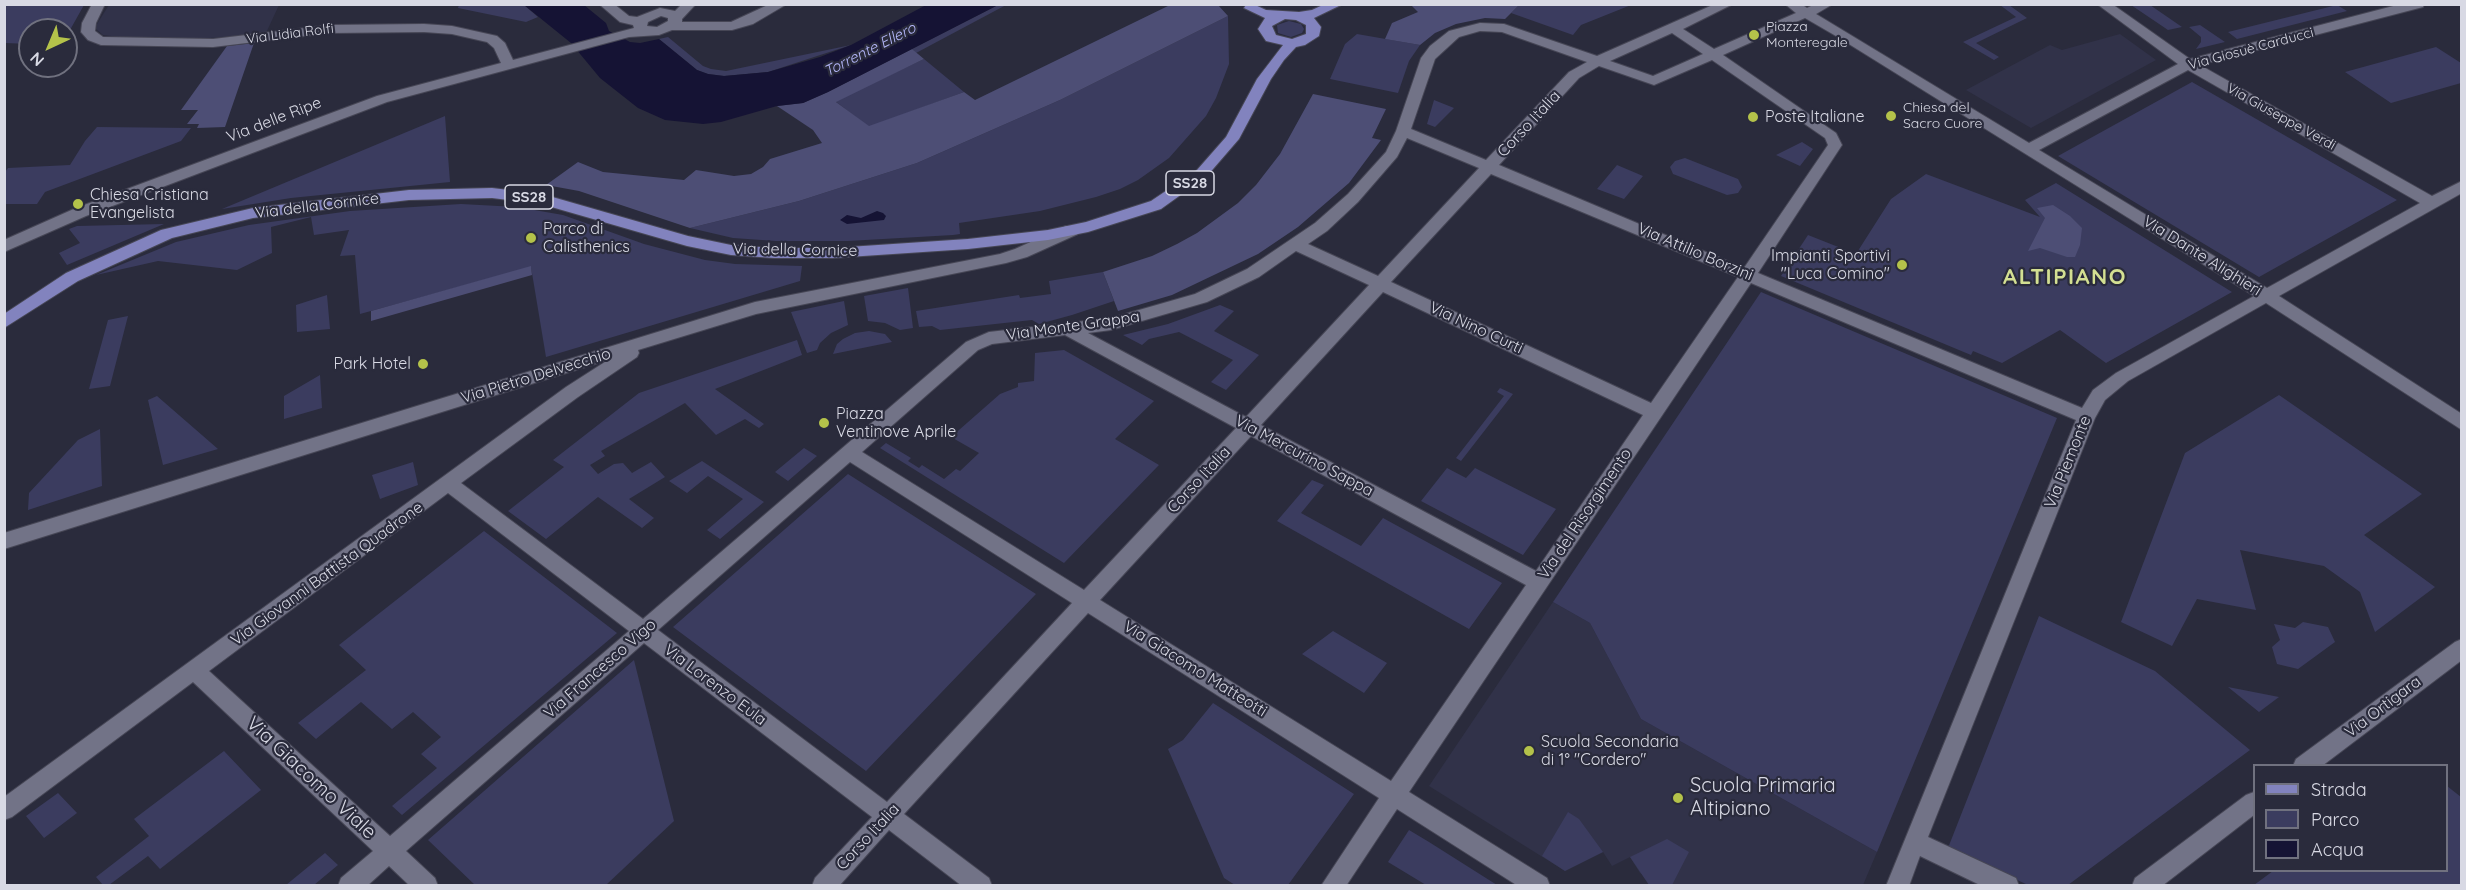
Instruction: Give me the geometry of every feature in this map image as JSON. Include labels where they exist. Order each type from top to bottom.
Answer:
[{"type":"main road","points":[[1250,6],[1264,14],[1299,16],[1315,14],[1338,4]]},
{"type":"main road","points":[[1299,16],[1311,22],[1314,27],[1320,17],[1338,4]]},
{"type":"main road","points":[[1250,6],[1269,31],[1292,43]]},
{"type":"main road","points":[[1269,31],[1283,15]]},
{"type":"main road","name":"Via della Cornice","points":[[4,322],[72,277],[167,234],[253,213],[409,195],[492,193],[542,199],[687,242],[765,253],[868,251],[984,242],[1072,230],[1138,212],[1156,205],[1185,187],[1216,159],[1232,139],[1264,79],[1279,57],[1292,43],[1307,40],[1312,36],[1314,27]]},
{"type":"main road","name":"Via della Cornice","points":[[1264,79],[1269,59],[1269,31]]},
{"type":"street","name":"Via Lidia Rolfi","points":[[99,4],[88,28],[93,38],[101,40],[213,43],[319,30],[424,28],[452,30],[492,39],[500,46],[509,65]]},
{"type":"street","points":[[605,4],[622,18],[643,23],[660,31],[676,20],[689,6]]},
{"type":"street","points":[[643,23],[660,12],[676,20],[737,25],[782,4]]},
{"type":"street","points":[[1598,61],[1727,4]]},
{"type":"street","points":[[1791,4],[1806,14]]},
{"type":"street","points":[[1598,61],[1654,81],[1827,4]]},
{"type":"street","name":"Via Giuseppe Verdi","points":[[2103,4],[2188,64],[2432,202]]},
{"type":"street","name":"Via Giosuè Carducci","points":[[2028,149],[2188,64],[2418,4]]},
{"type":"street","name":"Via Dante Alighieri","points":[[1806,14],[2267,296],[2462,423]]},
{"type":"street","name":"Via delle Ripe","points":[[4,247],[81,212],[327,119],[393,96],[628,33],[643,23]]},
{"type":"street","name":"Via Monte Grappa","points":[[850,453],[977,343],[995,337],[1069,330],[1142,317],[1201,298],[1253,273],[1297,245],[1334,215],[1392,154],[1403,130],[1428,58],[1440,44],[1461,31],[1488,26],[1504,28],[1598,61]]},
{"type":"street","points":[[1673,28],[1713,55]]},
{"type":"street","name":"Via del Risorgimento","points":[[1332,885],[1833,150],[1834,141],[1824,130],[1713,55]]},
{"type":"street","name":"Corso Italia","points":[[823,885],[1574,75],[1598,61]]},
{"type":"street","name":"Via Attilio Borzini","points":[[1403,130],[2086,417]]},
{"type":"street","name":"Via Piemonte","points":[[1897,885],[2086,417],[2099,395],[2110,385],[2462,186]]},
{"type":"street","name":"Via Pietro Delvecchio","points":[[4,541],[771,304],[1000,259],[1021,253],[1072,230]]},
{"type":"street","name":"Via Nino Curti","points":[[1297,245],[1654,412]]},
{"type":"street","name":"Via Mercurino Sappa","points":[[1069,330],[1539,582]]},
{"type":"street","name":"Via Giovanni Battista Quadrone","points":[[4,810],[582,386],[650,341]]},
{"type":"street","name":"Via Giacomo Matteotti","points":[[850,453],[1539,885]]},
{"type":"street","name":"Via Francesco Vigo","points":[[349,885],[850,453]]},
{"type":"street","name":"Via Lorenzo Eula","points":[[450,484],[981,885]]},
{"type":"street","name":"Via Ortigara","points":[[2305,764],[2462,648]]},
{"type":"street","name":"Via Giacomo Viale","points":[[195,671],[427,885]]},
{"type":"street","points":[[2143,885],[2253,803]]},
{"type":"street","points":[[1915,842],[2000,882]]},
{"type":"shaded area","points":[[109,5],[279,5],[266,33],[200,39],[103,35],[96,29],[97,24]]},
{"type":"shaded area","points":[[1170,5],[1218,5],[1228,16],[1060,100],[917,163],[799,201],[690,228],[579,191],[546,185],[578,162],[603,172],[684,180],[696,170],[734,176],[751,174],[763,167],[770,159],[822,143],[813,130],[777,106],[803,103],[912,49],[924,59],[836,102],[869,126],[964,92],[975,100]]},
{"type":"shaded area","points":[[1411,5],[1519,5],[1505,19],[1485,18],[1456,24],[1435,33],[1420,45],[1385,39],[1392,23],[1418,12]]},
{"type":"shaded area","points":[[2120,34],[2156,60],[2031,128],[1966,90],[2050,45],[2062,50]]},
{"type":"shaded area","points":[[254,43],[225,127],[197,128],[199,124],[187,124],[198,110],[181,110],[227,46]]},
{"type":"shaded area","points":[[1313,94],[1386,109],[1372,138],[1381,140],[1349,183],[1298,227],[1258,254],[1172,295],[1118,311],[1103,272],[1152,256],[1177,244],[1197,233],[1238,203],[1256,185],[1280,154]]},
{"type":"shaded area","points":[[2053,205],[2070,216],[2082,228],[2080,245],[2075,257],[2067,257],[2040,248],[2028,251],[2045,218],[2037,208]]},
{"type":"shaded area","points":[[531,266],[532,275],[371,321],[371,311]]},
{"type":"shaded area","points":[[1553,602],[1590,623],[1641,719],[1877,852],[1863,885],[1661,885],[1640,873],[1630,857],[1612,866],[1603,852],[1565,871],[1429,786]]},
{"type":"green space","points":[[5,4],[84,5],[77,18],[18,18],[18,44],[5,43]]},
{"type":"green space","points":[[459,5],[524,5],[538,17],[526,22],[458,8]]},
{"type":"green space","points":[[998,5],[1006,5],[916,53],[912,49]]},
{"type":"green space","points":[[1519,5],[1631,5],[1581,25],[1573,35],[1511,13]]},
{"type":"green space","points":[[2000,5],[2009,5],[2027,18],[1976,43],[1999,57],[1994,60],[1963,42],[2016,17]]},
{"type":"green space","points":[[2131,5],[2150,5],[2182,27],[2168,30]]},
{"type":"green space","points":[[2337,5],[2347,11],[2237,39],[2228,32]]},
{"type":"green space","points":[[1228,16],[1229,64],[1216,98],[1206,116],[1169,158],[1138,180],[1120,189],[1040,211],[959,223],[960,234],[953,235],[848,241],[776,241],[733,238],[690,228],[799,201],[917,163],[1060,100]]},
{"type":"green space","points":[[1289,21],[1301,24],[1304,29],[1302,33],[1291,37],[1278,33],[1277,25]]},
{"type":"green space","points":[[2200,25],[2225,42],[2196,49],[2201,42],[2201,37],[2189,27]]},
{"type":"green space","points":[[1357,34],[1420,45],[1409,61],[1398,93],[1330,79],[1345,44]]},
{"type":"green space","points":[[668,37],[703,66],[726,71],[851,45],[768,72],[724,76],[697,70],[659,39]]},
{"type":"green space","points":[[2436,47],[2461,63],[2461,83],[2391,103],[2345,72]]},
{"type":"green space","points":[[924,59],[964,92],[869,127],[835,101]]},
{"type":"green space","points":[[2192,82],[2397,200],[2259,277],[2058,156]]},
{"type":"green space","points":[[1434,100],[1454,108],[1435,127],[1427,124]]},
{"type":"green space","points":[[445,116],[450,182],[291,198],[222,209]]},
{"type":"green space","points":[[97,127],[191,128],[181,141],[45,192],[37,204],[5,204],[5,172],[8,168],[70,165]]},
{"type":"green space","points":[[1802,142],[1813,149],[1800,166],[1776,155]]},
{"type":"green space","points":[[1685,158],[1738,179],[1742,187],[1738,193],[1727,195],[1673,174],[1670,167],[1675,161]]},
{"type":"green space","points":[[1617,165],[1643,176],[1624,199],[1597,189]]},
{"type":"green space","points":[[1926,174],[2040,217],[2025,200],[2056,183],[2232,292],[2106,363],[2060,330],[2002,363],[1973,351],[1971,355],[1781,276],[1808,235],[1856,254],[1891,199]]},
{"type":"green space","points":[[461,204],[517,207],[563,215],[644,244],[705,260],[735,264],[802,266],[800,281],[546,357],[531,267],[360,314],[355,255],[340,256],[349,230],[314,235],[311,217],[271,227],[272,253],[237,270],[158,261],[96,275],[176,242],[249,225],[350,211]]},
{"type":"green space","points":[[164,224],[67,265],[59,253],[80,243],[69,229],[77,226]]},
{"type":"green space","points":[[1103,272],[1114,301],[1072,315],[1039,324],[1032,320],[940,330],[932,326],[919,327],[916,311],[1019,295],[1020,298],[1051,294],[1049,281]]},
{"type":"green space","points":[[908,288],[913,328],[900,330],[885,323],[868,321],[864,296]]},
{"type":"green space","points":[[1761,292],[2057,418],[1877,852],[1641,719],[1590,623],[1553,602]]},
{"type":"green space","points":[[327,295],[330,329],[297,332],[296,305]]},
{"type":"green space","points":[[844,301],[848,325],[831,333],[820,343],[817,350],[807,353],[791,312]]},
{"type":"green space","points":[[1220,305],[1234,311],[1214,331],[1259,355],[1226,390],[1211,382],[1233,360],[1179,332],[1149,339],[1142,345],[1123,335],[1168,324]]},
{"type":"green space","points":[[128,316],[110,386],[89,389],[108,320]]},
{"type":"green space","points":[[869,331],[885,334],[892,342],[833,354],[837,344],[843,339],[855,333]]},
{"type":"green space","points":[[797,340],[802,355],[715,389],[764,424],[759,428],[745,419],[716,435],[685,403],[601,451],[605,456],[590,465],[598,474],[614,464],[623,463],[632,473],[651,462],[665,477],[629,499],[654,518],[642,528],[598,497],[546,539],[508,511],[564,467],[553,460],[639,393]]},
{"type":"green space","points":[[1064,350],[1154,401],[1115,439],[1159,465],[1064,563],[880,448],[886,443],[911,458],[908,461],[919,468],[922,465],[944,479],[956,469],[960,471],[979,453],[951,437],[1000,394],[1018,387],[1018,383],[1034,381],[1035,353]]},
{"type":"green space","points":[[320,375],[322,408],[284,419],[284,396]]},
{"type":"green space","points":[[1500,388],[1513,394],[1461,461],[1456,458],[1504,396],[1497,392]]},
{"type":"green space","points":[[2279,395],[2422,494],[2364,535],[2435,587],[2375,632],[2360,592],[2324,566],[2240,550],[2256,610],[2197,599],[2172,646],[2121,622],[2185,453]]},
{"type":"green space","points":[[157,396],[218,449],[163,465],[148,400]]},
{"type":"green space","points":[[100,429],[102,486],[28,510],[29,493],[78,440]]},
{"type":"green space","points":[[804,448],[817,456],[788,481],[775,472]]},
{"type":"green space","points":[[702,461],[764,502],[720,539],[707,530],[743,499],[708,476],[687,493],[669,481]]},
{"type":"green space","points":[[413,462],[418,485],[380,499],[372,475]]},
{"type":"green space","points":[[1447,468],[1466,478],[1475,468],[1556,509],[1523,555],[1421,501]]},
{"type":"green space","points":[[848,474],[1036,594],[866,771],[673,627]]},
{"type":"green space","points":[[1312,480],[1324,485],[1301,513],[1361,546],[1383,518],[1502,583],[1469,629],[1277,521]]},
{"type":"green space","points":[[484,531],[617,633],[402,815],[392,806],[437,768],[421,754],[441,737],[413,712],[392,729],[361,702],[316,739],[298,723],[366,670],[339,645]]},
{"type":"green space","points":[[2039,616],[2155,671],[2250,750],[2068,885],[2028,885],[1948,848]]},
{"type":"green space","points":[[2303,622],[2328,627],[2335,642],[2298,669],[2277,664],[2272,647],[2280,640],[2274,624],[2295,628]]},
{"type":"green space","points":[[1333,631],[1387,663],[1364,693],[1302,654]]},
{"type":"green space","points":[[634,660],[674,821],[606,885],[475,885],[428,840]]},
{"type":"green space","points":[[2228,687],[2279,697],[2259,712]]},
{"type":"green space","points":[[1213,703],[1354,794],[1288,885],[1235,885],[1224,878],[1168,749],[1183,740]]},
{"type":"green space","points":[[224,751],[261,790],[160,869],[148,856],[109,885],[103,885],[96,877],[149,836],[134,819]]},
{"type":"green space","points":[[2448,787],[2461,797],[2461,885],[2254,885],[2272,872],[2448,872]]},
{"type":"green space","points":[[58,793],[77,813],[44,838],[26,816]]},
{"type":"green space","points":[[1568,812],[1579,819],[1603,852],[1565,871],[1542,856]]},
{"type":"green space","points":[[1409,830],[1497,885],[1426,885],[1388,862]]},
{"type":"green space","points":[[1667,839],[1689,852],[1672,885],[1649,885],[1630,857]]},
{"type":"green space","points":[[325,853],[338,865],[314,885],[286,885]]},
{"type":"water","name":"Torrente Ellero","points":[[524,5],[584,5],[606,23],[609,31],[630,42],[640,43],[659,39],[697,70],[724,76],[768,72],[820,57],[851,45],[926,5],[998,5],[803,103],[777,106],[721,122],[703,124],[665,120],[638,108],[600,78],[571,43]]},
{"type":"water","points":[[877,211],[886,216],[884,220],[847,224],[840,220],[847,215],[861,218]]},
{"type":"place","name":"Piazza Monteregale","points":[[1754,35]]},
{"type":"place","name":"Chiesa del Sacro Cuore","points":[[1891,116]]},
{"type":"place","name":"Poste Italiane","points":[[1753,117]]},
{"type":"place","name":"Chiesa Cristiana Evangelista","points":[[78,204]]},
{"type":"place","name":"Parco di Calisthenics","points":[[531,238]]},
{"type":"place","name":"Impianti Sportivi \"Luca Comino\"","points":[[1902,265]]},
{"type":"place","name":"Park Hotel","points":[[423,364]]},
{"type":"place","name":"Piazza Ventinove Aprile","points":[[824,423]]},
{"type":"place","name":"Scuola Secondaria di 1° \"Cordero\"","points":[[1529,751]]},
{"type":"place","name":"Scuola Primaria Altipiano","points":[[1678,798]]},
{"type":"district","name":"ALTIPIANO","points":[[2065,277]]}]
